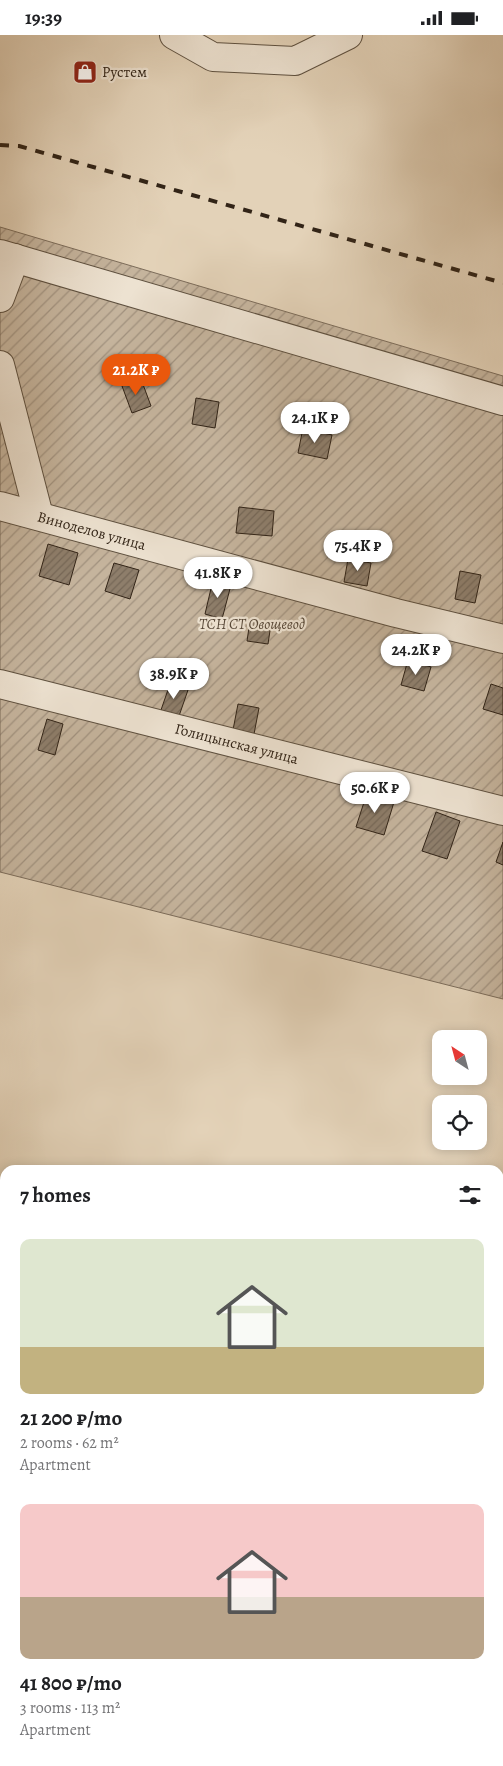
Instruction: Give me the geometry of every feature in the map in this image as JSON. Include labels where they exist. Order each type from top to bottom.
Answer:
[{"type":"street","points":[[174,35],[213,57],[295,61],[348,35]]},
{"type":"street","points":[[0,298],[8,256],[503,401]]},
{"type":"street","points":[[0,365],[39,516]]},
{"type":"street","name":"Виноделов улица","points":[[0,506],[396,613],[503,639]]},
{"type":"street","name":"Голицынская улица","points":[[0,684],[503,811]]},
{"type":"green space","name":"ТСН СТ Овощевод","points":[[0,227],[503,376],[503,999],[0,872]]},
{"type":"building","points":[[141,379],[151,406],[132,413],[122,386]]},
{"type":"building","points":[[196,398],[219,402],[215,428],[192,424]]},
{"type":"building","points":[[303,428],[332,435],[327,459],[298,453]]},
{"type":"building","points":[[239,507],[274,511],[272,536],[236,533]]},
{"type":"building","points":[[48,544],[78,553],[69,585],[39,576]]},
{"type":"building","points":[[348,559],[371,563],[367,586],[344,582]]},
{"type":"building","points":[[114,563],[139,570],[130,599],[105,591]]},
{"type":"building","points":[[460,571],[481,575],[475,603],[455,599]]},
{"type":"building","points":[[213,580],[231,585],[222,619],[205,614]]},
{"type":"building","points":[[250,621],[271,624],[268,644],[247,641]]},
{"type":"building","points":[[408,660],[431,667],[424,691],[401,685]]},
{"type":"building","points":[[170,684],[188,690],[179,716],[161,710]]},
{"type":"building","points":[[491,684],[503,688],[503,715],[483,709]]},
{"type":"building","points":[[238,704],[259,708],[254,734],[233,730]]},
{"type":"building","points":[[47,719],[63,724],[55,755],[38,750]]},
{"type":"building","points":[[367,793],[394,802],[384,835],[356,827]]},
{"type":"building","points":[[436,812],[460,821],[447,859],[422,851]]},
{"type":"building","points":[[503,842],[503,865],[496,862]]},
{"type":"railway","points":[[0,145],[19,146],[503,283]]},
{"type":"place","name":"Рустем","points":[[85,72]]}]
